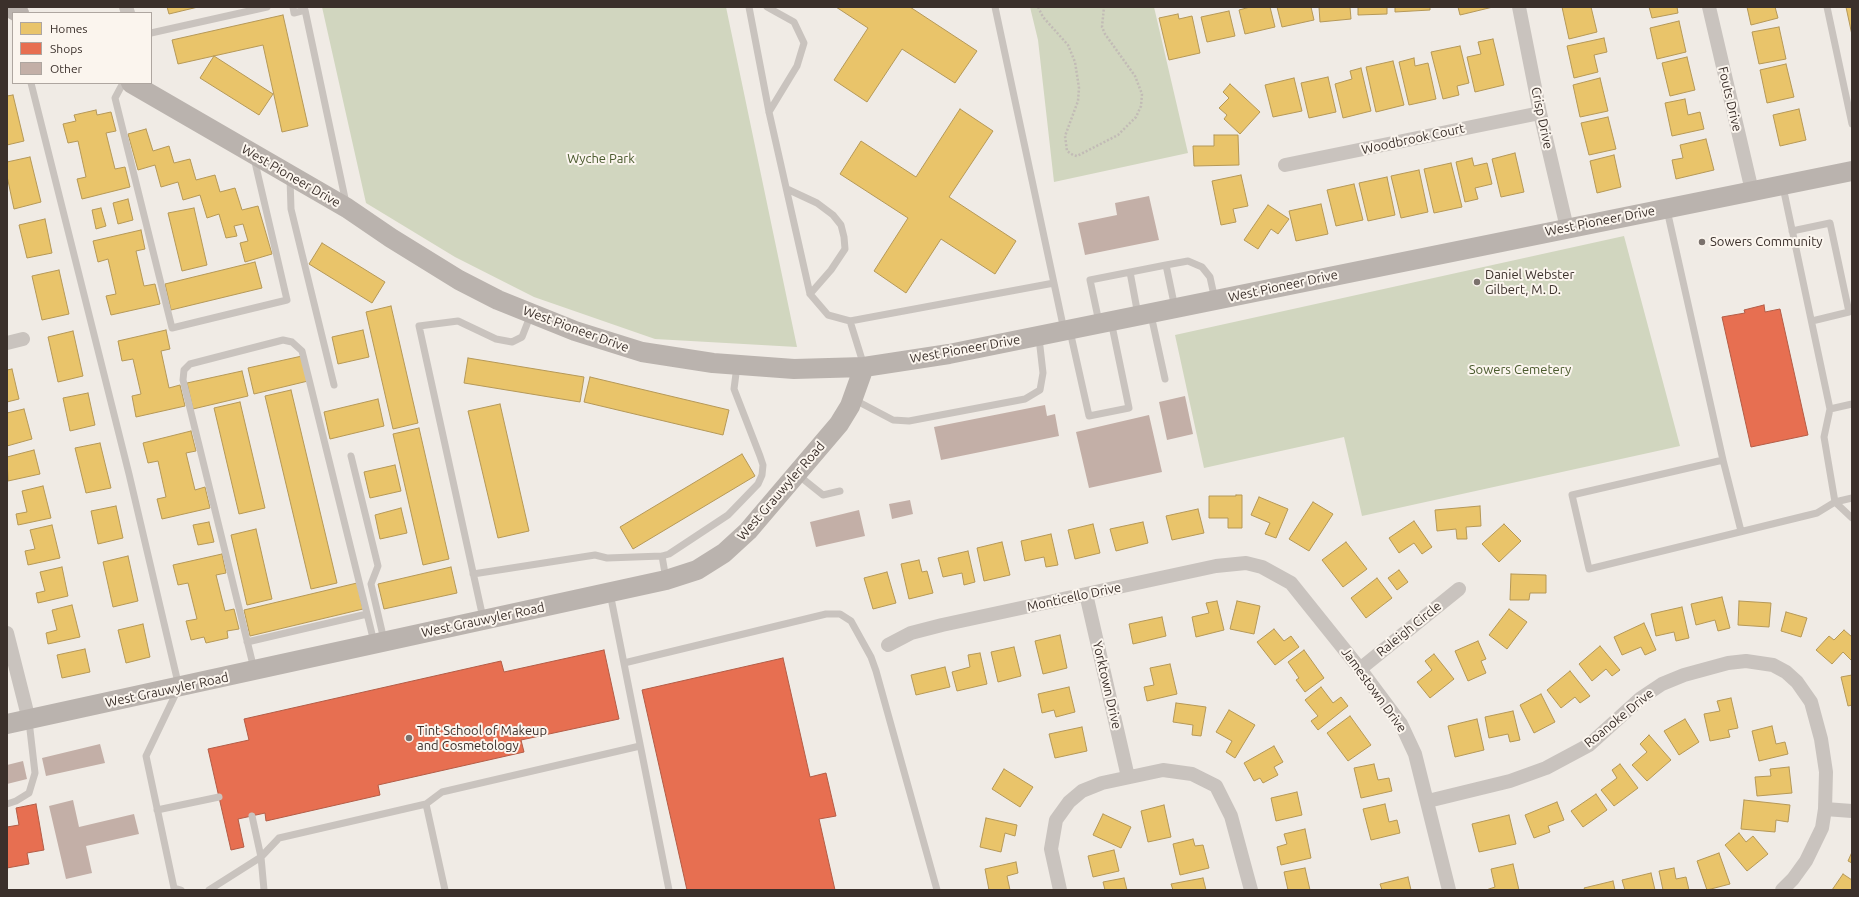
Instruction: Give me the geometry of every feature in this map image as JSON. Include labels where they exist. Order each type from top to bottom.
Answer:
[{"type":"main road","name":"West Pioneer Drive","points":[[133,84],[347,208],[459,280],[498,300],[575,331],[642,352],[737,365],[794,369],[864,367],[949,354],[1852,171]]},
{"type":"main road","name":"West Grauwyler Road","points":[[7,724],[610,593],[666,580],[697,570],[724,553],[748,531],[839,424],[853,399],[864,367]]},
{"type":"street","name":"Crisp Drive","points":[[1520,7],[1540,113],[1567,228]]},
{"type":"street","name":"Fouts Drive","points":[[1708,7],[1752,191]]},
{"type":"street","name":"Woodbrook Court","points":[[1285,165],[1540,113]]},
{"type":"street","points":[[7,343],[23,339]]},
{"type":"street","name":"Monticello Drive","points":[[888,645],[911,633],[1216,566],[1246,562],[1262,567]]},
{"type":"street","name":"Jamestown Drive","points":[[1262,567],[1291,583],[1360,669],[1401,724],[1414,754],[1428,801],[1449,890]]},
{"type":"street","name":"Raleigh Circle","points":[[1360,669],[1459,589]]},
{"type":"street","name":"Yorktown Drive","points":[[1086,594],[1128,777]]},
{"type":"street","points":[[7,634],[29,720]]},
{"type":"street","name":"Roanoke Drive","points":[[1428,801],[1510,781],[1546,768],[1589,745],[1641,698],[1662,684],[1703,669],[1746,661],[1773,665],[1786,672],[1797,682],[1811,702],[1821,739],[1826,772],[1825,809],[1822,828],[1806,861],[1793,879],[1782,890]]},
{"type":"street","points":[[1060,890],[1051,849],[1053,831],[1061,811],[1082,791],[1102,783],[1163,770],[1192,774],[1216,786],[1231,816],[1251,890]]},
{"type":"street","points":[[1825,809],[1852,811]]},
{"type":"lane","points":[[152,33],[267,7]]},
{"type":"lane","points":[[293,7],[294,13],[305,10],[347,208]]},
{"type":"lane","points":[[749,7],[769,112],[810,294],[828,315],[850,321],[1054,283]]},
{"type":"lane","points":[[767,7],[794,22],[804,43],[797,66],[769,112]]},
{"type":"lane","points":[[995,7],[1054,283],[1089,416],[1129,408],[1105,322],[1090,280],[1188,261],[1202,267],[1210,277],[1215,300]]},
{"type":"lane","points":[[1827,7],[1852,124]]},
{"type":"lane","points":[[31,84],[129,474],[179,687],[146,756],[174,888],[181,890]]},
{"type":"lane","points":[[122,84],[115,98],[172,328],[287,300],[254,154]]},
{"type":"lane","points":[[290,174],[291,209],[334,385]]},
{"type":"lane","points":[[1783,185],[1830,410],[1824,437],[1835,502],[1852,518]]},
{"type":"lane","points":[[786,189],[817,203],[833,215],[841,225],[844,236],[845,249],[831,270],[810,294]]},
{"type":"lane","points":[[1666,208],[1723,460],[1741,531]]},
{"type":"lane","points":[[1792,231],[1830,223],[1849,312],[1812,321]]},
{"type":"lane","points":[[1166,265],[1175,308]]},
{"type":"lane","points":[[1130,272],[1165,379]]},
{"type":"lane","points":[[484,620],[419,326],[458,321],[496,339],[512,342],[522,337],[531,313]]},
{"type":"lane","points":[[850,321],[864,367]]},
{"type":"lane","points":[[853,399],[894,420],[909,422],[1025,399],[1040,390],[1043,373],[1039,336]]},
{"type":"lane","points":[[254,670],[182,380],[184,370],[190,364],[283,340],[292,342],[302,351],[367,614],[379,643]]},
{"type":"lane","points":[[473,574],[595,555],[607,558],[662,556],[669,554],[728,514],[758,484],[762,475],[763,465],[734,389],[737,365]]},
{"type":"lane","points":[[1830,410],[1852,404]]},
{"type":"lane","points":[[351,456],[378,566],[371,584],[379,643]]},
{"type":"lane","points":[[1723,460],[1572,495],[1589,568],[1818,513],[1835,502],[1852,498]]},
{"type":"lane","points":[[797,473],[823,495],[840,491]]},
{"type":"lane","points":[[662,556],[666,580]]},
{"type":"lane","points":[[610,593],[669,890]]},
{"type":"lane","points":[[247,642],[367,614]]},
{"type":"lane","points":[[624,664],[826,614],[840,614],[851,621],[871,657],[876,671],[937,890]]},
{"type":"lane","points":[[7,804],[16,801],[29,793],[35,773],[29,720]]},
{"type":"lane","points":[[209,890],[261,857],[279,838],[426,804],[442,792],[640,746]]},
{"type":"lane","points":[[157,810],[219,797]]},
{"type":"lane","points":[[426,804],[445,890]]},
{"type":"lane","points":[[252,816],[261,857],[264,890]]},
{"type":"path","points":[[1038,7],[1043,17],[1068,45],[1075,62],[1079,88],[1078,101],[1065,136],[1067,151],[1073,156],[1077,156],[1118,135],[1136,117],[1141,106],[1142,94],[1135,76],[1105,34],[1102,27],[1104,7]]},
{"type":"green space","name":"Wyche Park","points":[[322,7],[726,7],[797,347],[655,339],[534,297],[455,257],[366,203]]},
{"type":"green space","points":[[1030,7],[1154,7],[1188,153],[1054,182],[1038,40]]},
{"type":"green space","name":"Sowers Cemetery","points":[[1624,236],[1680,446],[1362,516],[1344,437],[1204,468],[1175,335]]},
{"type":"building: Homes","points":[[167,7],[198,7],[169,14]]},
{"type":"building: Homes","points":[[836,7],[910,7],[977,51],[955,83],[902,49],[867,102],[834,80],[868,28]]},
{"type":"building: Homes","points":[[1250,7],[1270,7],[1275,27],[1245,34],[1239,10]]},
{"type":"building: Homes","points":[[1277,7],[1311,7],[1314,20],[1282,27]]},
{"type":"building: Homes","points":[[1319,7],[1350,7],[1351,19],[1320,22]]},
{"type":"building: Homes","points":[[1358,7],[1387,7],[1387,14],[1358,15]]},
{"type":"building: Homes","points":[[1395,7],[1430,7],[1430,10],[1395,12]]},
{"type":"building: Homes","points":[[1458,7],[1493,7],[1460,15]]},
{"type":"building: Homes","points":[[1562,7],[1591,7],[1597,32],[1569,39]]},
{"type":"building: Homes","points":[[1649,7],[1677,7],[1678,13],[1652,18]]},
{"type":"building: Homes","points":[[1747,7],[1775,7],[1778,18],[1751,25]]},
{"type":"building: Homes","points":[[1846,7],[1852,7],[1852,35]]},
{"type":"building: Homes","points":[[1229,11],[1235,36],[1207,42],[1201,17]]},
{"type":"building: Homes","points":[[1178,14],[1179,19],[1192,16],[1200,53],[1169,60],[1159,18]]},
{"type":"building: Homes","points":[[283,15],[308,126],[282,132],[263,45],[178,64],[172,40]]},
{"type":"building: Homes","points":[[1679,21],[1686,52],[1657,59],[1650,28]]},
{"type":"building: Homes","points":[[1779,27],[1786,59],[1759,64],[1752,32]]},
{"type":"building: Homes","points":[[1604,38],[1607,52],[1594,55],[1598,72],[1574,78],[1567,46]]},
{"type":"building: Homes","points":[[1493,39],[1504,85],[1475,92],[1467,57],[1481,54],[1478,42]]},
{"type":"building: Homes","points":[[1460,46],[1469,83],[1457,86],[1459,95],[1443,99],[1431,52]]},
{"type":"building: Homes","points":[[214,56],[273,94],[259,115],[200,78]]},
{"type":"building: Homes","points":[[1687,57],[1695,90],[1670,96],[1662,63]]},
{"type":"building: Homes","points":[[1414,58],[1415,66],[1428,63],[1436,99],[1409,105],[1399,62]]},
{"type":"building: Homes","points":[[1393,61],[1404,105],[1376,112],[1366,67]]},
{"type":"building: Homes","points":[[1786,64],[1794,97],[1767,103],[1760,70]]},
{"type":"building: Homes","points":[[1361,68],[1371,111],[1343,118],[1335,84],[1352,79],[1350,71]]},
{"type":"building: Homes","points":[[1328,77],[1336,112],[1309,118],[1301,83]]},
{"type":"building: Homes","points":[[1294,78],[1302,111],[1273,117],[1265,85]]},
{"type":"building: Homes","points":[[1600,78],[1608,111],[1580,117],[1573,85]]},
{"type":"building: Homes","points":[[1230,84],[1260,112],[1240,134],[1224,119],[1227,115],[1219,108],[1229,98],[1223,92]]},
{"type":"building: Homes","points":[[13,95],[24,141],[7,145],[7,96]]},
{"type":"building: Homes","points":[[1685,99],[1688,115],[1700,112],[1704,129],[1672,136],[1665,103]]},
{"type":"building: Homes","points":[[960,109],[993,131],[949,197],[1016,241],[995,274],[941,239],[906,293],[874,271],[908,218],[840,174],[861,141],[916,177]]},
{"type":"building: Homes","points":[[1799,109],[1806,140],[1780,146],[1773,115]]},
{"type":"building: Homes","points":[[96,110],[97,115],[111,112],[116,131],[106,133],[115,169],[125,167],[130,187],[82,199],[77,179],[86,177],[78,141],[68,143],[63,124],[76,121],[74,115]]},
{"type":"building: Homes","points":[[1608,117],[1616,149],[1589,155],[1581,123]]},
{"type":"building: Homes","points":[[146,129],[153,151],[169,146],[174,163],[190,159],[196,180],[215,175],[220,192],[235,188],[242,210],[258,206],[272,254],[245,262],[240,243],[248,241],[243,224],[234,226],[237,236],[226,238],[219,214],[207,218],[200,195],[183,200],[178,182],[161,187],[155,165],[138,170],[128,134]]},
{"type":"building: Homes","points":[[1214,135],[1238,135],[1239,165],[1194,166],[1193,146],[1214,146]]},
{"type":"building: Homes","points":[[1706,139],[1714,170],[1676,179],[1672,160],[1683,158],[1680,145]]},
{"type":"building: Homes","points":[[1515,153],[1524,192],[1501,197],[1492,159]]},
{"type":"building: Homes","points":[[1614,155],[1621,187],[1597,193],[1590,161]]},
{"type":"building: Homes","points":[[30,157],[41,202],[14,209],[7,176],[7,162]]},
{"type":"building: Homes","points":[[1472,158],[1474,166],[1487,163],[1492,184],[1475,188],[1478,199],[1465,202],[1456,162]]},
{"type":"building: Homes","points":[[1451,163],[1462,207],[1434,213],[1424,169]]},
{"type":"building: Homes","points":[[1419,170],[1428,212],[1401,218],[1391,176]]},
{"type":"building: Homes","points":[[1241,175],[1248,206],[1233,209],[1236,222],[1221,225],[1212,181]]},
{"type":"building: Homes","points":[[1387,177],[1395,215],[1368,221],[1359,183]]},
{"type":"building: Homes","points":[[1354,184],[1363,220],[1336,226],[1327,190]]},
{"type":"building: Homes","points":[[128,199],[133,220],[118,224],[113,203]]},
{"type":"building: Homes","points":[[1321,204],[1328,234],[1296,241],[1289,211]]},
{"type":"building: Homes","points":[[1268,205],[1289,219],[1278,234],[1271,229],[1258,249],[1244,240]]},
{"type":"building: Homes","points":[[101,208],[106,226],[96,229],[92,210]]},
{"type":"building: Homes","points":[[194,208],[207,265],[182,271],[168,213]]},
{"type":"building: Homes","points":[[45,219],[52,253],[27,258],[19,225]]},
{"type":"building: Homes","points":[[141,230],[145,249],[136,251],[144,286],[155,284],[160,304],[111,315],[106,296],[116,294],[108,259],[98,262],[93,241]]},
{"type":"building: Homes","points":[[322,243],[385,282],[372,303],[309,264]]},
{"type":"building: Homes","points":[[255,262],[262,288],[171,310],[165,284]]},
{"type":"building: Homes","points":[[59,270],[69,314],[42,320],[32,276]]},
{"type":"building: Homes","points":[[391,306],[418,423],[393,429],[366,312]]},
{"type":"building: Homes","points":[[166,330],[170,349],[161,351],[169,388],[180,385],[185,406],[136,417],[132,396],[141,394],[133,359],[122,361],[118,341]]},
{"type":"building: Homes","points":[[363,330],[369,357],[338,364],[332,337]]},
{"type":"building: Homes","points":[[73,331],[83,376],[58,382],[48,337]]},
{"type":"building: Homes","points":[[302,356],[308,381],[254,394],[248,368]]},
{"type":"building: Homes","points":[[468,358],[584,377],[580,402],[464,383]]},
{"type":"building: Homes","points":[[12,369],[19,399],[7,402],[7,370]]},
{"type":"building: Homes","points":[[242,371],[248,396],[193,409],[187,383]]},
{"type":"building: Homes","points":[[590,377],[729,410],[723,435],[584,402]]},
{"type":"building: Homes","points":[[291,390],[337,583],[311,589],[265,396]]},
{"type":"building: Homes","points":[[88,393],[95,425],[70,431],[63,398]]},
{"type":"building: Homes","points":[[378,399],[384,426],[330,439],[324,412]]},
{"type":"building: Homes","points":[[240,402],[265,508],[239,514],[214,408]]},
{"type":"building: Homes","points":[[500,404],[529,531],[498,538],[468,411]]},
{"type":"building: Homes","points":[[24,409],[32,439],[7,446],[7,413]]},
{"type":"building: Homes","points":[[419,428],[449,559],[423,565],[393,434]]},
{"type":"building: Homes","points":[[191,431],[196,451],[186,453],[195,490],[205,487],[210,508],[162,519],[157,499],[166,497],[158,461],[148,463],[143,443]]},
{"type":"building: Homes","points":[[100,443],[111,488],[86,493],[75,448]]},
{"type":"building: Homes","points":[[34,450],[40,474],[8,481],[7,457]]},
{"type":"building: Homes","points":[[742,454],[755,476],[633,549],[620,527]]},
{"type":"building: Homes","points":[[395,465],[401,491],[370,498],[364,472]]},
{"type":"building: Homes","points":[[43,486],[51,518],[18,525],[16,514],[27,512],[22,491]]},
{"type":"building: Homes","points":[[1242,495],[1242,528],[1228,528],[1228,518],[1209,518],[1209,496]]},
{"type":"building: Homes","points":[[1259,497],[1288,509],[1276,538],[1265,534],[1270,523],[1251,515]]},
{"type":"building: Homes","points":[[1313,502],[1333,514],[1309,551],[1289,539]]},
{"type":"building: Homes","points":[[116,506],[123,538],[98,544],[91,511]]},
{"type":"building: Homes","points":[[1480,506],[1481,526],[1466,527],[1467,539],[1457,539],[1456,529],[1437,531],[1435,510]]},
{"type":"building: Homes","points":[[401,508],[407,533],[380,539],[375,515]]},
{"type":"building: Homes","points":[[1198,509],[1204,533],[1172,540],[1166,516]]},
{"type":"building: Homes","points":[[1414,521],[1432,547],[1422,554],[1414,543],[1399,553],[1389,538]]},
{"type":"building: Homes","points":[[209,522],[214,542],[198,545],[193,525]]},
{"type":"building: Homes","points":[[1143,522],[1148,543],[1116,551],[1110,529]]},
{"type":"building: Homes","points":[[1093,524],[1100,553],[1075,559],[1068,530]]},
{"type":"building: Homes","points":[[1504,524],[1521,541],[1499,562],[1482,544]]},
{"type":"building: Homes","points":[[52,525],[60,558],[28,565],[25,551],[35,549],[30,530]]},
{"type":"building: Homes","points":[[256,529],[272,599],[247,605],[231,535]]},
{"type":"building: Homes","points":[[1051,534],[1058,565],[1046,567],[1044,557],[1025,561],[1021,541]]},
{"type":"building: Homes","points":[[1002,542],[1010,575],[984,581],[977,548]]},
{"type":"building: Homes","points":[[1346,542],[1367,569],[1343,587],[1322,560]]},
{"type":"building: Homes","points":[[968,551],[975,582],[964,585],[962,573],[943,577],[938,558]]},
{"type":"building: Homes","points":[[222,554],[226,573],[216,575],[225,611],[234,609],[239,629],[227,631],[228,638],[206,643],[204,637],[191,640],[186,621],[197,619],[188,583],[178,585],[173,565]]},
{"type":"building: Homes","points":[[128,556],[138,601],[113,607],[103,562]]},
{"type":"building: Homes","points":[[919,560],[922,572],[927,571],[933,593],[909,599],[901,564]]},
{"type":"building: Homes","points":[[62,567],[68,596],[38,603],[36,593],[45,591],[40,572]]},
{"type":"building: Homes","points":[[451,567],[457,593],[384,609],[378,584]]},
{"type":"building: Homes","points":[[1399,570],[1408,582],[1397,590],[1388,578]]},
{"type":"building: Homes","points":[[887,572],[896,603],[873,609],[864,578]]},
{"type":"building: Homes","points":[[1511,574],[1546,575],[1546,593],[1530,593],[1529,600],[1510,600]]},
{"type":"building: Homes","points":[[1377,578],[1392,598],[1366,618],[1351,598]]},
{"type":"building: Homes","points":[[357,583],[363,609],[250,636],[244,610]]},
{"type":"building: Homes","points":[[1722,597],[1730,628],[1718,631],[1715,620],[1696,625],[1691,604]]},
{"type":"building: Homes","points":[[1217,601],[1224,630],[1196,637],[1192,617],[1209,613],[1206,603]]},
{"type":"building: Homes","points":[[1237,601],[1260,606],[1254,634],[1230,629]]},
{"type":"building: Homes","points":[[1739,601],[1771,603],[1769,627],[1738,625]]},
{"type":"building: Homes","points":[[72,605],[80,637],[48,644],[46,633],[57,630],[52,610]]},
{"type":"building: Homes","points":[[1682,607],[1689,638],[1676,641],[1674,632],[1656,636],[1651,614]]},
{"type":"building: Homes","points":[[1509,609],[1527,622],[1507,649],[1489,635]]},
{"type":"building: Homes","points":[[1786,612],[1807,618],[1801,637],[1781,631]]},
{"type":"building: Homes","points":[[1162,617],[1166,636],[1133,644],[1129,624]]},
{"type":"building: Homes","points":[[1644,623],[1656,650],[1645,655],[1641,647],[1622,655],[1614,637]]},
{"type":"building: Homes","points":[[143,624],[150,657],[126,663],[118,630]]},
{"type":"building: Homes","points":[[1274,629],[1284,641],[1291,636],[1299,647],[1275,665],[1257,642]]},
{"type":"building: Homes","points":[[1844,630],[1852,637],[1852,661],[1843,652],[1832,664],[1816,650],[1829,636],[1834,640]]},
{"type":"building: Homes","points":[[1060,635],[1067,668],[1043,674],[1035,641]]},
{"type":"building: Homes","points":[[1478,641],[1486,659],[1481,661],[1486,673],[1468,681],[1455,651]]},
{"type":"building: Homes","points":[[1600,646],[1620,670],[1612,676],[1606,669],[1592,681],[1579,664]]},
{"type":"building: Homes","points":[[1014,647],[1021,676],[998,682],[991,652]]},
{"type":"building: Homes","points":[[85,649],[90,672],[62,678],[57,655]]},
{"type":"building: Homes","points":[[1304,650],[1324,678],[1305,692],[1296,680],[1299,678],[1288,662]]},
{"type":"building: Homes","points":[[980,653],[987,684],[957,691],[952,672],[970,667],[968,655]]},
{"type":"building: Homes","points":[[1434,654],[1454,679],[1430,698],[1417,682],[1432,670],[1425,661]]},
{"type":"building: Homes","points":[[1170,664],[1177,694],[1147,701],[1144,687],[1154,685],[1150,668]]},
{"type":"building: Homes","points":[[945,667],[950,687],[916,695],[911,675]]},
{"type":"building: Homes","points":[[1570,671],[1590,696],[1580,703],[1575,697],[1561,708],[1547,690]]},
{"type":"building: Homes","points":[[1852,675],[1852,705],[1848,706],[1841,677]]},
{"type":"building: Homes","points":[[1069,687],[1075,712],[1056,717],[1054,710],[1042,713],[1038,694]]},
{"type":"building: Homes","points":[[1321,687],[1333,703],[1341,697],[1348,706],[1318,730],[1311,721],[1318,716],[1305,700]]},
{"type":"building: Homes","points":[[1541,694],[1555,722],[1534,733],[1520,705]]},
{"type":"building: Homes","points":[[1731,698],[1738,728],[1728,730],[1730,737],[1710,741],[1704,714],[1720,711],[1717,701]]},
{"type":"building: Homes","points":[[1176,703],[1206,707],[1201,736],[1192,735],[1193,725],[1173,722]]},
{"type":"building: Homes","points":[[1229,710],[1255,725],[1235,758],[1226,752],[1232,741],[1216,732]]},
{"type":"building: Homes","points":[[1513,711],[1520,740],[1510,742],[1508,734],[1489,738],[1485,717]]},
{"type":"building: Homes","points":[[1350,716],[1371,745],[1348,761],[1327,733]]},
{"type":"building: Homes","points":[[1477,719],[1484,750],[1455,757],[1448,726]]},
{"type":"building: Homes","points":[[1685,719],[1699,742],[1679,755],[1664,731]]},
{"type":"building: Homes","points":[[1772,726],[1776,744],[1785,742],[1788,754],[1759,761],[1752,731]]},
{"type":"building: Homes","points":[[1082,727],[1087,751],[1055,758],[1049,734]]},
{"type":"building: Homes","points":[[1649,735],[1671,760],[1647,781],[1632,765],[1647,752],[1640,744]]},
{"type":"building: Homes","points":[[1274,746],[1283,762],[1274,767],[1278,775],[1263,783],[1260,778],[1254,781],[1244,763]]},
{"type":"building: Homes","points":[[1374,764],[1378,780],[1389,778],[1392,791],[1361,798],[1354,768]]},
{"type":"building: Homes","points":[[1620,764],[1638,788],[1614,806],[1601,790],[1617,778],[1612,770]]},
{"type":"building: Homes","points":[[1789,767],[1792,793],[1757,796],[1755,777],[1771,776],[1770,769]]},
{"type":"building: Homes","points":[[1004,769],[1033,787],[1020,807],[992,789]]},
{"type":"building: Homes","points":[[1297,792],[1302,815],[1276,821],[1271,798]]},
{"type":"building: Homes","points":[[1596,794],[1607,810],[1583,827],[1571,811]]},
{"type":"building: Homes","points":[[1744,800],[1790,805],[1788,822],[1776,820],[1775,832],[1741,829]]},
{"type":"building: Homes","points":[[1557,802],[1564,820],[1548,826],[1550,832],[1534,838],[1525,815]]},
{"type":"building: Homes","points":[[1385,804],[1389,822],[1397,820],[1400,833],[1371,840],[1363,809]]},
{"type":"building: Homes","points":[[1164,805],[1171,837],[1148,842],[1141,811]]},
{"type":"building: Homes","points":[[1103,814],[1131,827],[1121,848],[1093,835]]},
{"type":"building: Homes","points":[[1509,815],[1516,844],[1479,852],[1472,824]]},
{"type":"building: Homes","points":[[986,818],[1017,825],[1015,836],[1005,833],[1001,852],[980,847]]},
{"type":"building: Homes","points":[[1305,829],[1311,858],[1281,865],[1277,847],[1287,844],[1284,834]]},
{"type":"building: Homes","points":[[1739,833],[1746,842],[1753,836],[1768,854],[1747,871],[1725,845]]},
{"type":"building: Homes","points":[[1193,839],[1195,846],[1203,845],[1209,868],[1180,875],[1173,844]]},
{"type":"building: Homes","points":[[1114,850],[1119,871],[1093,877],[1088,856]]},
{"type":"building: Homes","points":[[1852,852],[1852,863],[1848,861]]},
{"type":"building: Homes","points":[[1719,853],[1730,884],[1707,890],[1697,861]]},
{"type":"building: Homes","points":[[1016,862],[1018,873],[1007,876],[1010,890],[989,890],[985,869]]},
{"type":"building: Homes","points":[[1513,864],[1519,890],[1486,890],[1495,887],[1491,869]]},
{"type":"building: Homes","points":[[1305,868],[1310,890],[1288,890],[1284,872]]},
{"type":"building: Homes","points":[[1674,868],[1676,879],[1686,877],[1689,890],[1663,890],[1659,871]]},
{"type":"building: Homes","points":[[1651,873],[1655,890],[1625,890],[1622,880]]},
{"type":"building: Homes","points":[[1843,874],[1852,880],[1852,890],[1832,890]]},
{"type":"building: Homes","points":[[1408,877],[1411,890],[1382,890],[1380,884]]},
{"type":"building: Homes","points":[[1124,878],[1127,890],[1105,890],[1103,882]]},
{"type":"building: Homes","points":[[1203,878],[1206,890],[1173,890],[1171,884]]},
{"type":"building: Homes","points":[[1613,881],[1615,890],[1585,890],[1584,888]]},
{"type":"building: Shops","points":[[1764,305],[1765,312],[1780,309],[1808,435],[1751,447],[1722,317],[1745,313],[1744,310]]},
{"type":"building: Shops","points":[[604,650],[619,719],[521,740],[524,752],[378,785],[380,795],[266,821],[265,813],[238,819],[244,847],[231,850],[208,749],[249,740],[244,719],[501,661],[504,672]]},
{"type":"building: Shops","points":[[783,658],[810,777],[826,773],[836,816],[819,819],[835,890],[687,890],[642,690]]},
{"type":"building: Shops","points":[[36,804],[44,850],[27,853],[29,864],[7,868],[7,827],[19,825],[16,808]]},
{"type":"building: Other","points":[[1149,196],[1159,240],[1085,255],[1078,223],[1117,215],[1115,203]]},
{"type":"building: Other","points":[[1185,396],[1193,434],[1167,440],[1159,402]]},
{"type":"building: Other","points":[[1045,405],[1047,416],[1055,414],[1059,436],[941,460],[934,427]]},
{"type":"building: Other","points":[[1149,415],[1162,472],[1089,488],[1076,432]]},
{"type":"building: Other","points":[[910,500],[913,514],[892,519],[889,504]]},
{"type":"building: Other","points":[[859,510],[865,536],[816,547],[810,522]]},
{"type":"building: Other","points":[[100,744],[105,763],[46,776],[42,758]]},
{"type":"building: Other","points":[[23,761],[27,779],[7,784],[7,765]]},
{"type":"building: Other","points":[[73,800],[79,827],[134,814],[139,834],[86,846],[92,873],[66,879],[49,806]]},
{"type":"place","name":"Sowers Community","points":[[1702,242]]},
{"type":"place","name":"Daniel Webster Gilbert, M. D.","points":[[1477,282]]},
{"type":"place","name":"Tint School of Makeup and Cosmetology","points":[[409,738]]}]
